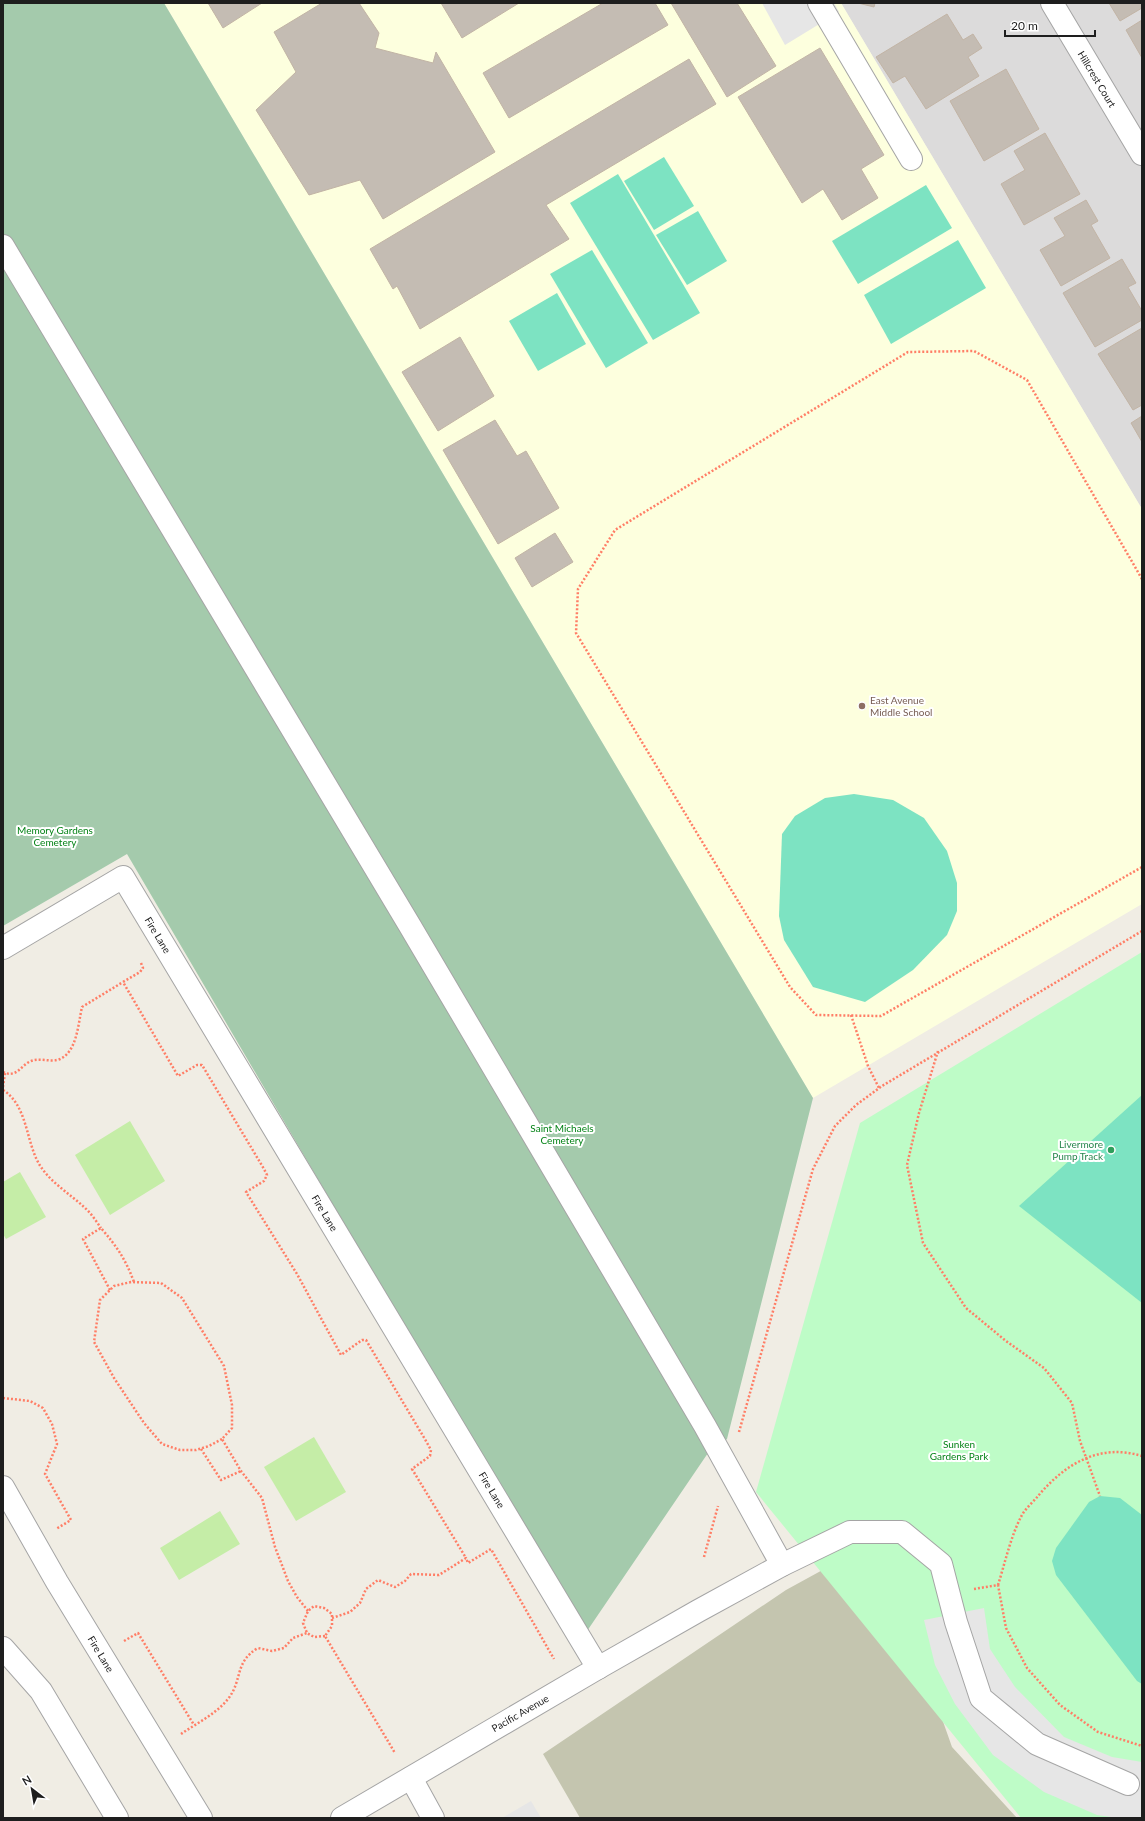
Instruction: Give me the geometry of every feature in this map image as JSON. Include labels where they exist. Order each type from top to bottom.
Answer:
[{"type":"street","points":[[819,3],[911,159]]},
{"type":"street","name":"Hillcrest Court","points":[[1052,3],[1142,154]]},
{"type":"street","points":[[3,246],[398,905],[729,1468],[782,1564]]},
{"type":"street","name":"Fire Lane","points":[[3,948],[123,877],[598,1668]]},
{"type":"street","name":"Fire Lane","points":[[3,1487],[57,1582],[201,1818]]},
{"type":"street","name":"Pacific Avenue","points":[[342,1818],[698,1610],[782,1564],[850,1532],[902,1532],[941,1564],[956,1622],[981,1698],[1037,1744],[1128,1784]]},
{"type":"street","points":[[3,1648],[41,1691],[117,1818]]},
{"type":"street","points":[[411,1778],[433,1818]]},
{"type":"path","points":[[1142,579],[1027,380],[974,351],[908,352],[615,530],[578,589],[576,633],[790,986],[816,1014],[881,1016],[1142,867]]},
{"type":"path","points":[[704,1557],[813,1169],[835,1126],[856,1105],[879,1088],[938,1051],[1142,931]]},
{"type":"path","points":[[134,1282],[128,1265],[120,1250],[86,1208],[43,1171],[37,1162],[23,1119],[12,1096],[3,1089],[4,1073],[8,1074],[17,1072],[30,1062],[42,1059],[57,1060],[70,1052],[76,1035],[82,1008],[140,972],[143,968],[140,961]]},
{"type":"path","points":[[123,982],[178,1076],[197,1065],[202,1065],[267,1175],[264,1181],[246,1192],[297,1274],[341,1355],[362,1340],[366,1340],[431,1450],[428,1459],[412,1469],[468,1562],[492,1549],[554,1659]]},
{"type":"path","points":[[851,1015],[868,1066],[879,1088]]},
{"type":"path","points":[[938,1051],[919,1113],[907,1165],[923,1243],[966,1308],[1006,1342],[1044,1368],[1072,1403],[1080,1440],[1100,1496]]},
{"type":"path","points":[[101,1228],[83,1239],[110,1290]]},
{"type":"path","points":[[134,1282],[161,1283],[182,1298],[224,1366],[232,1405],[232,1428],[222,1439],[196,1450],[180,1450],[162,1444],[144,1423],[114,1378],[94,1342],[100,1300],[114,1286],[134,1282]]},
{"type":"path","points":[[3,1398],[30,1401],[43,1408],[52,1424],[57,1444],[45,1474],[71,1520],[55,1530]]},
{"type":"path","points":[[222,1439],[241,1471],[262,1498],[275,1546],[288,1581],[297,1597],[308,1611]]},
{"type":"path","points":[[201,1448],[221,1480],[241,1471]]},
{"type":"path","points":[[1142,1456],[1126,1451],[1086,1457],[1053,1478],[1022,1514],[998,1585],[1006,1628],[1027,1668],[1060,1705],[1098,1732],[1142,1746]]},
{"type":"path","points":[[332,1618],[350,1612],[360,1603],[366,1589],[378,1580],[396,1587],[405,1581],[411,1574],[439,1575],[466,1558]]},
{"type":"path","points":[[948,1593],[998,1585]]},
{"type":"path","points":[[314,1606],[324,1608],[332,1614],[332,1618],[332,1626],[325,1636],[314,1637],[307,1633],[303,1623],[308,1611],[314,1606]]},
{"type":"path","points":[[119,1644],[138,1633],[194,1725]]},
{"type":"path","points":[[178,1737],[194,1725],[216,1712],[228,1699],[237,1685],[240,1667],[249,1653],[258,1648],[272,1651],[284,1648],[293,1638],[307,1633]]},
{"type":"path","points":[[325,1636],[395,1753]]},
{"type":"shaded area","name":"East Avenue Middle School","points":[[164,3],[841,3],[1142,509],[1142,904],[813,1098]]},
{"type":"shaded area","points":[[762,3],[834,3],[839,12],[785,45]]},
{"type":"shaded area","points":[[841,3],[1142,3],[1142,509]]},
{"type":"shaded area","points":[[859,1550],[905,1614],[952,1747],[1017,1818],[580,1818],[543,1754],[786,1590]]},
{"type":"shaded area","points":[[984,1608],[990,1649],[1015,1687],[1064,1737],[1112,1757],[1142,1762],[1142,1818],[1118,1818],[1097,1815],[1044,1792],[993,1755],[955,1704],[935,1665],[924,1620]]},
{"type":"shaded area","points":[[531,1801],[541,1818],[502,1818]]},
{"type":"green space","name":"Saint Michaels Cemetery","points":[[3,3],[164,3],[813,1098],[727,1439],[708,1453],[585,1634],[127,854],[3,926]]},
{"type":"green space","points":[[664,157],[694,206],[654,230],[624,181]]},
{"type":"green space","points":[[618,174],[700,313],[653,340],[570,203]]},
{"type":"green space","points":[[926,185],[952,228],[858,284],[832,241]]},
{"type":"green space","points":[[698,211],[727,261],[687,285],[656,235]]},
{"type":"green space","points":[[958,240],[986,288],[891,344],[864,295]]},
{"type":"green space","points":[[592,250],[648,343],[606,368],[550,274]]},
{"type":"green space","points":[[557,293],[586,344],[538,371],[509,321]]},
{"type":"green space","points":[[854,794],[893,800],[924,818],[947,851],[957,883],[957,911],[947,935],[913,970],[865,1002],[813,987],[784,940],[779,916],[782,834],[795,816],[825,798]]},
{"type":"green space","name":"Sunken Gardens Park","points":[[1142,952],[1142,1818],[1021,1818],[756,1492],[860,1123]]},
{"type":"green space","name":"Livermore Pump Track","points":[[1142,1095],[1142,1303],[1019,1206]]},
{"type":"green space","points":[[130,1121],[165,1181],[110,1215],[75,1155]]},
{"type":"green space","points":[[20,1172],[46,1217],[6,1239],[3,1234],[3,1182]]},
{"type":"green space","points":[[314,1437],[346,1492],[296,1521],[264,1467]]},
{"type":"green space","points":[[1100,1496],[1120,1498],[1142,1515],[1142,1684],[1137,1681],[1056,1575],[1052,1561],[1056,1548],[1089,1502]]},
{"type":"green space","points":[[220,1511],[240,1544],[179,1580],[160,1548]]},
{"type":"building","points":[[208,3],[262,3],[223,28]]},
{"type":"building","points":[[322,3],[359,3],[379,33],[375,48],[433,63],[436,52],[495,152],[383,219],[360,180],[309,195],[256,110],[296,72],[274,32]]},
{"type":"building","points":[[441,3],[519,3],[462,38]]},
{"type":"building","points":[[603,3],[655,3],[668,25],[509,118],[483,73]]},
{"type":"building","points":[[671,3],[737,3],[776,66],[727,97]]},
{"type":"building","points":[[858,3],[875,3],[874,7]]},
{"type":"building","points":[[1109,3],[1142,3],[1142,8],[1120,21]]},
{"type":"building","points":[[947,14],[963,40],[973,34],[982,48],[968,57],[979,76],[926,109],[905,76],[893,83],[876,57]]},
{"type":"building","points":[[1142,20],[1142,58],[1126,30]]},
{"type":"building","points":[[820,48],[884,155],[861,169],[878,198],[842,220],[823,189],[802,203],[738,97]]},
{"type":"building","points":[[689,59],[716,104],[546,205],[569,239],[420,329],[397,286],[393,289],[370,249]]},
{"type":"building","points":[[1006,69],[1039,129],[984,161],[950,101]]},
{"type":"building","points":[[1045,133],[1080,194],[1024,225],[1001,184],[1025,170],[1014,151]]},
{"type":"building","points":[[1086,200],[1098,221],[1091,225],[1110,258],[1061,286],[1040,250],[1065,236],[1054,218]]},
{"type":"building","points":[[1122,259],[1136,283],[1128,287],[1142,311],[1142,320],[1095,347],[1063,293]]},
{"type":"building","points":[[1142,328],[1142,405],[1133,410],[1098,354]]},
{"type":"building","points":[[460,337],[494,396],[438,431],[402,372]]},
{"type":"building","points":[[1142,416],[1142,442],[1131,423]]},
{"type":"building","points":[[495,420],[517,456],[526,451],[559,508],[498,544],[443,450]]},
{"type":"building","points":[[555,533],[573,562],[532,587],[515,558]]},
{"type":"place","name":"East Avenue Middle School","points":[[862,706]]},
{"type":"place","name":"Livermore Pump Track","points":[[1111,1150]]},
{"type":"park label","name":"Memory Gardens Cemetery","points":[[55,836]]}]
